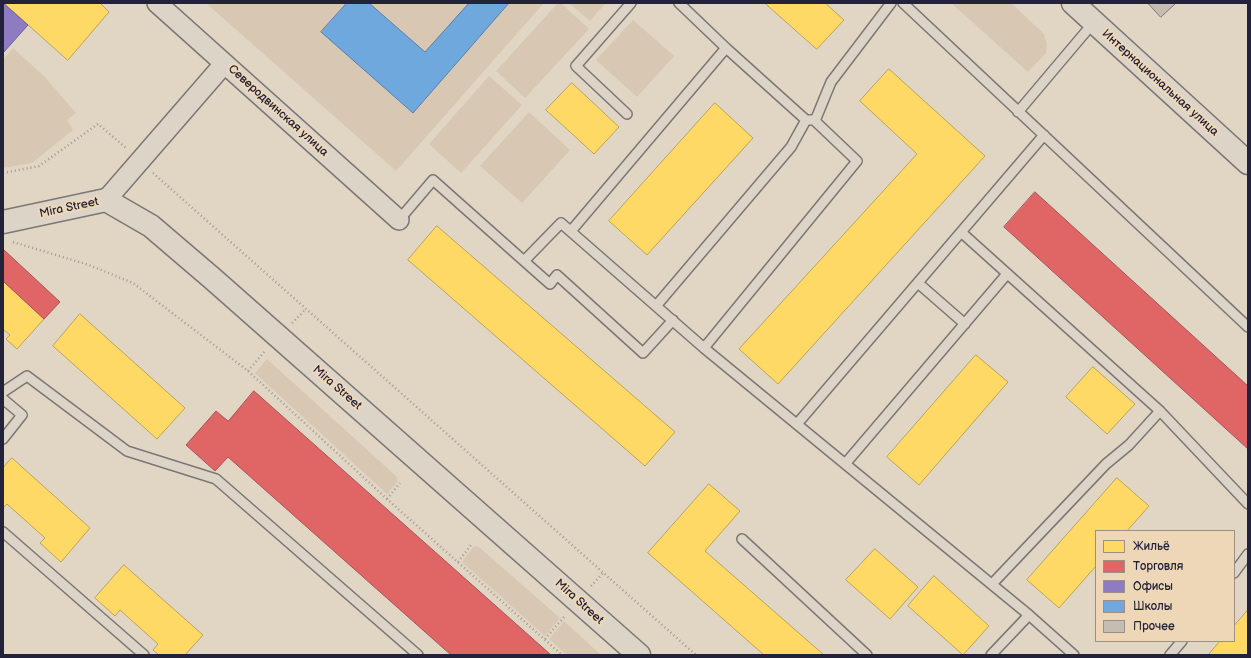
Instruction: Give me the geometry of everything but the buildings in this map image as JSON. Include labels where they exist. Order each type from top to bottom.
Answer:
[{"type":"main road","name":"Интернациональная улица","points":[[1073,3],[1248,163]]},
{"type":"main road","name":"Mira Street","points":[[6,231],[106,200],[151,226],[639,655]]},
{"type":"street","name":"Северодвинская улица","points":[[157,3],[399,220]]},
{"type":"street","points":[[106,200],[224,64]]},
{"type":"lane","points":[[627,114],[576,66],[631,3]]},
{"type":"lane","points":[[679,3],[726,48],[857,161],[704,348]]},
{"type":"lane","points":[[656,306],[792,147],[810,120],[831,82],[891,3]]},
{"type":"lane","points":[[903,3],[1248,327]]},
{"type":"lane","points":[[1018,112],[1094,22]]},
{"type":"lane","points":[[570,231],[726,48]]},
{"type":"lane","points":[[797,424],[1044,135]]},
{"type":"lane","points":[[399,220],[433,180],[550,284],[557,275],[643,353],[673,320]]},
{"type":"lane","points":[[524,261],[561,223],[704,348],[992,584],[1074,655]]},
{"type":"lane","points":[[961,232],[1160,411],[1248,504]]},
{"type":"lane","points":[[845,464],[1007,274]]},
{"type":"lane","points":[[918,283],[965,324]]},
{"type":"lane","points":[[3,392],[27,376],[126,451],[216,479],[418,655]]},
{"type":"lane","points":[[3,399],[22,415],[3,439]]},
{"type":"lane","points":[[992,584],[1106,464],[1129,445],[1160,411]]},
{"type":"lane","points":[[3,532],[144,655]]},
{"type":"lane","points":[[742,539],[867,655]]},
{"type":"lane","points":[[1235,572],[1248,554]]},
{"type":"lane","points":[[991,655],[1029,615]]},
{"type":"lane","points":[[1170,655],[1181,642]]},
{"type":"path","points":[[3,173],[39,166],[98,124],[696,655]]},
{"type":"path","points":[[6,231],[132,283],[248,371],[387,499],[562,655]]},
{"type":"path","points":[[387,499],[400,483]]},
{"type":"path","points":[[458,562],[471,545]]},
{"type":"shaded area","points":[[206,3],[544,3],[396,171]]},
{"type":"shaded area","points":[[558,3],[561,3],[589,29],[525,98],[496,71]]},
{"type":"shaded area","points":[[569,3],[606,3],[590,21]]},
{"type":"shaded area","points":[[951,3],[1011,3],[1044,34],[1047,45],[1046,53],[1028,72]]},
{"type":"shaded area","points":[[633,20],[674,56],[637,97],[596,60]]},
{"type":"shaded area","points":[[13,48],[45,77],[76,113],[67,120],[73,130],[32,163],[3,168],[3,59]]},
{"type":"shaded area","points":[[489,76],[522,105],[461,173],[429,144]]},
{"type":"shaded area","points":[[529,112],[570,150],[522,203],[480,166]]},
{"type":"shaded area","points":[[267,359],[396,476],[398,481],[387,494],[255,373]]},
{"type":"shaded area","points":[[476,546],[560,618],[545,636],[462,562],[473,547]]},
{"type":"shaded area","points":[[564,621],[601,655],[567,655],[549,639]]}]
